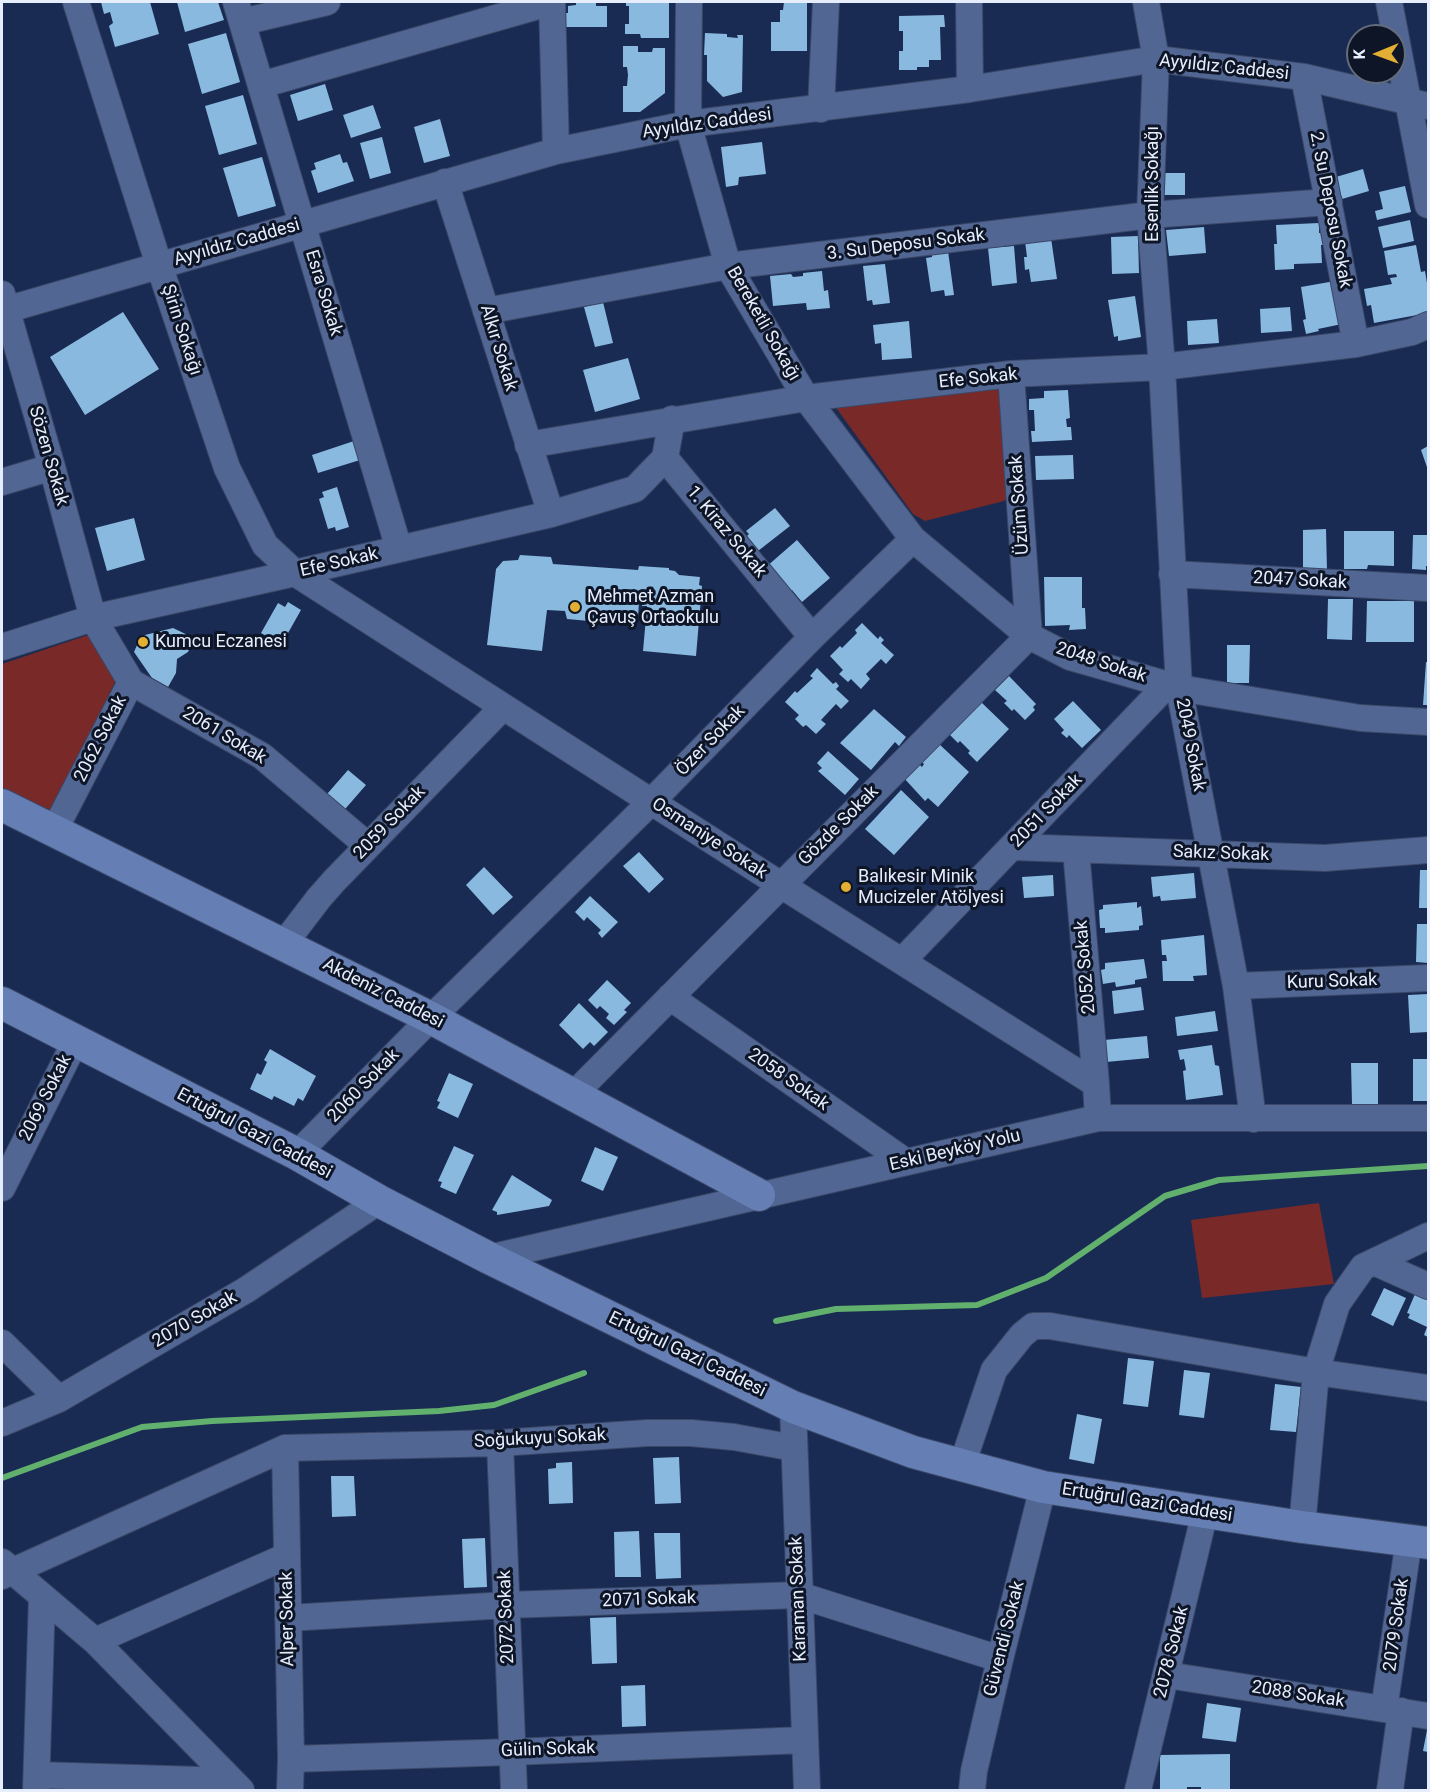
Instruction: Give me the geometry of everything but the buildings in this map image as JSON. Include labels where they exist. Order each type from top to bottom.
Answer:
[{"type":"main road","name":"Akdeniz Caddesi","points":[[2,805],[431,1017],[759,1196]]},
{"type":"main road","name":"Ertuğrul Gazi Caddesi","points":[[2,1003],[297,1154],[379,1201],[489,1258],[793,1407],[913,1452],[1043,1487],[1302,1527],[1419,1542]]},
{"type":"street","name":"Şirin Sokağı","points":[[76,2],[159,265],[227,468],[265,545],[295,573]]},
{"type":"street","points":[[239,12],[327,2]]},
{"type":"street","points":[[261,85],[552,2],[556,151]]},
{"type":"street","name":"Bereketli Sokağı","points":[[689,2],[688,124],[728,266],[806,398]]},
{"type":"street","points":[[821,109],[826,2]]},
{"type":"street","points":[[969,2],[970,89]]},
{"type":"street","name":"Esenlik Sokağı","points":[[1146,2],[1156,59],[1150,215],[1162,367]]},
{"type":"street","points":[[1389,2],[1418,103],[1428,205]]},
{"type":"street","name":"Esra Sokak","points":[[239,12],[399,549]]},
{"type":"street","name":"Ayyıldız Caddesi","points":[[3,305],[159,265],[556,151],[688,124],[970,89],[1156,59],[1304,77],[1418,103]]},
{"type":"street","name":"2. Su Deposu Sokak","points":[[1304,77],[1356,344]]},
{"type":"street","name":"Alkır Sokak","points":[[445,182],[550,514]]},
{"type":"street","name":"3. Su Deposu Sokak","points":[[486,311],[728,266],[1150,215],[1329,202]]},
{"type":"street","name":"Sözen Sokak","points":[[3,305],[52,467],[93,618]]},
{"type":"street","name":"Efe Sokak","points":[[528,445],[806,398],[1011,374],[1162,367],[1356,344],[1412,332],[1428,324]]},
{"type":"street","name":"2049 Sokak","points":[[1162,367],[1173,574],[1173,686],[1236,986],[1253,1119]]},
{"type":"street","name":"Üzüm Sokak","points":[[1011,374],[1029,636]]},
{"type":"street","name":"2048 Sokak","points":[[806,398],[913,540],[1029,636],[1070,657],[1173,686],[1360,718],[1428,722]]},
{"type":"street","points":[[665,458],[672,419]]},
{"type":"street","name":"Efe Sokak","points":[[2,647],[93,618],[550,514],[635,489],[665,458]]},
{"type":"street","name":"1. Kiraz Sokak","points":[[665,458],[812,637]]},
{"type":"street","points":[[2,482],[52,467]]},
{"type":"street","name":"Özer Sokak","points":[[431,1017],[652,801],[812,637],[913,540]]},
{"type":"street","name":"Osmaniye Sokak","points":[[295,573],[1096,1084]]},
{"type":"street","name":"2047 Sokak","points":[[1173,574],[1428,588]]},
{"type":"street","name":"2062 Sokak","points":[[54,831],[131,682],[93,618]]},
{"type":"street","name":"Gözde Sokak","points":[[574,1094],[1029,636]]},
{"type":"street","name":"2061 Sokak","points":[[131,682],[262,756],[367,845]]},
{"type":"street","name":"2051 Sokak","points":[[902,961],[1173,686]]},
{"type":"street","name":"2059 Sokak","points":[[283,945],[319,898],[367,845],[503,707]]},
{"type":"street","name":"Sakız Sokak","points":[[1013,847],[1325,858],[1428,850]]},
{"type":"street","name":"2052 Sokak","points":[[1076,850],[1096,1084]]},
{"type":"street","name":"Kuru Sokak","points":[[1236,986],[1428,978]]},
{"type":"street","name":"2058 Sokak","points":[[670,998],[906,1162]]},
{"type":"street","name":"2060 Sokak","points":[[297,1154],[431,1017]]},
{"type":"street","name":"2069 Sokak","points":[[2,1188],[75,1042]]},
{"type":"street","points":[[1096,1084],[1098,1118]]},
{"type":"street","name":"Eski Beyköy Yolu","points":[[489,1258],[1098,1118],[1428,1118]]},
{"type":"street","name":"2070 Sokak","points":[[2,1423],[58,1399],[246,1290],[379,1201]]},
{"type":"street","points":[[1302,1527],[1316,1372],[1337,1304],[1363,1267],[1428,1236]]},
{"type":"street","points":[[1374,1262],[1428,1286]]},
{"type":"street","points":[[962,1465],[994,1370],[1022,1335],[1033,1326],[1050,1326],[1316,1372],[1428,1388]]},
{"type":"street","points":[[2,1343],[58,1399]]},
{"type":"street","name":"Karaman Sokak","points":[[793,1407],[807,1791]]},
{"type":"street","name":"Soğukuyu Sokak","points":[[285,1448],[500,1443],[691,1432],[794,1448]]},
{"type":"street","name":"2072 Sokak","points":[[500,1443],[514,1791]]},
{"type":"street","points":[[5,1570],[285,1448]]},
{"type":"street","name":"Alper Sokak","points":[[285,1448],[290,1791]]},
{"type":"street","name":"Güvendi Sokak","points":[[972,1791],[974,1771],[1000,1659],[1043,1487]]},
{"type":"street","name":"2078 Sokak","points":[[1138,1791],[1205,1512]]},
{"type":"street","name":"2079 Sokak","points":[[1390,1791],[1392,1710],[1419,1542]]},
{"type":"street","points":[[95,1641],[286,1556]]},
{"type":"street","points":[[5,1570],[95,1641],[236,1786]]},
{"type":"street","name":"2071 Sokak","points":[[288,1618],[507,1605],[799,1595],[1000,1659]]},
{"type":"street","points":[[42,1597],[36,1783],[236,1786]]},
{"type":"street","name":"2088 Sokak","points":[[1167,1675],[1428,1716]]},
{"type":"street","name":"Gülin Sokak","points":[[291,1759],[804,1740]]},
{"type":"shaded area","points":[[1000,384],[1011,495],[1004,501],[925,521],[913,514],[837,409],[841,403]]},
{"type":"shaded area","points":[[88,635],[92,637],[115,682],[53,809],[47,811],[2,787],[2,664]]},
{"type":"shaded area","points":[[1319,1203],[1334,1284],[1202,1298],[1191,1220]]},
{"type":"waterway","points":[[776,1321],[836,1309],[977,1305],[1046,1278],[1165,1196],[1219,1180],[1428,1166]]},
{"type":"waterway","points":[[2,1478],[142,1427],[212,1421],[439,1411],[494,1405],[584,1373]]},
{"type":"place","name":"Mehmet Azman Çavuş Ortaokulu","points":[[575,607]]},
{"type":"place","name":"Kumcu Eczanesi","points":[[143,642]]},
{"type":"place","name":"Balıkesir Minik Mucizeler Atölyesi","points":[[846,887]]}]
